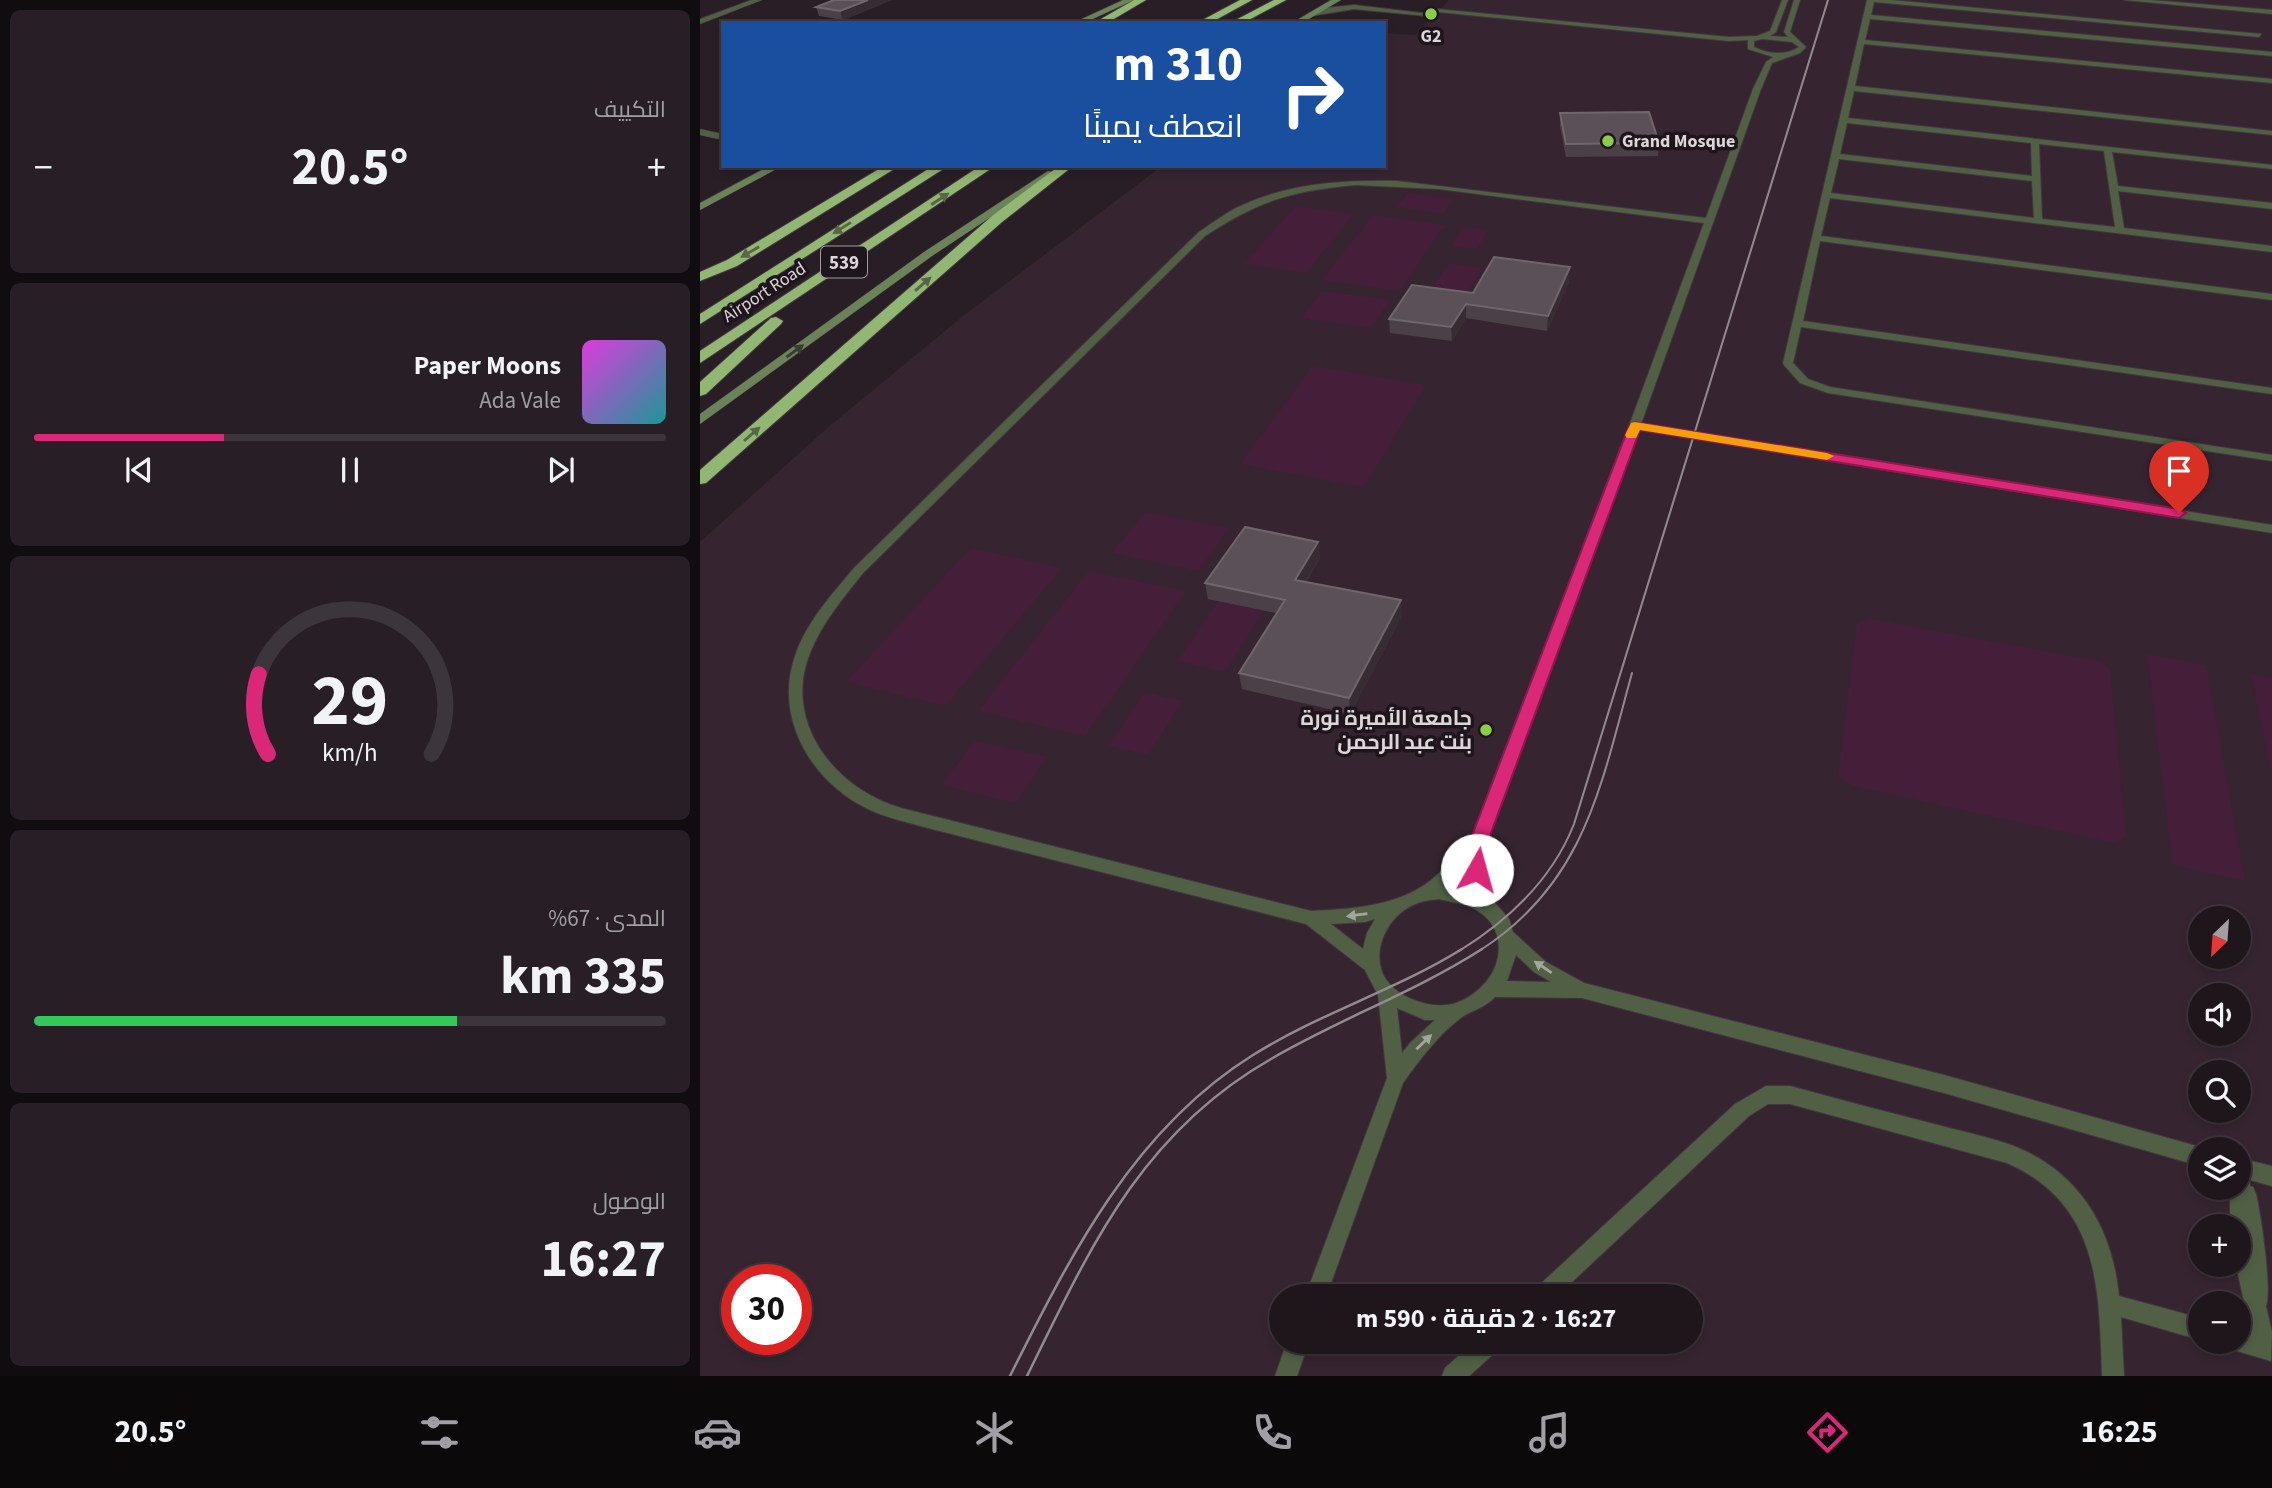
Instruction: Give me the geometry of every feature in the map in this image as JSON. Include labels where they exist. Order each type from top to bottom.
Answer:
[{"type":"highway","points":[[1103,21],[1141,0]]},
{"type":"highway","points":[[1206,21],[1247,0]]},
{"type":"highway","points":[[1239,21],[1281,0]]},
{"type":"highway","points":[[700,277],[743,256],[890,168]]},
{"type":"highway","name":"Airport Road","points":[[700,320],[939,168]]},
{"type":"highway","name":"Airport Road","points":[[700,359],[986,168]]},
{"type":"highway","points":[[700,479],[997,219],[1062,168]]},
{"type":"highway","points":[[700,391],[760,333],[874,242]]},
{"type":"main road","points":[[1082,21],[1130,0]]},
{"type":"main road","points":[[1299,21],[1337,0]]},
{"type":"main road","points":[[700,207],[773,168]]},
{"type":"main road","points":[[700,420],[928,254],[1062,168]]},
{"type":"street","points":[[700,16],[744,0]]},
{"type":"street","points":[[700,22],[758,0]]},
{"type":"street","points":[[1358,0],[1433,12],[1724,43],[1783,55]]},
{"type":"street","points":[[1769,62],[1752,49],[1749,43],[1773,32],[1785,0]]},
{"type":"street","points":[[1797,0],[1787,32],[1801,44],[1801,50],[1769,62],[1707,221],[1635,426],[1482,833],[1477,870],[1480,897],[1508,937],[1540,967],[1583,990],[1944,1084],[2188,1154]]},
{"type":"street","points":[[2259,35],[1871,0],[1788,363],[1804,381],[1828,390],[2272,458]]},
{"type":"street","points":[[2127,0],[2272,12]]},
{"type":"street","points":[[1311,14],[1351,6],[1417,10]]},
{"type":"street","points":[[2248,10],[2270,54],[2272,64]]},
{"type":"street","points":[[1433,12],[1729,39],[1794,40]]},
{"type":"street","points":[[1867,17],[2270,54]]},
{"type":"street","points":[[1861,42],[2272,81]]},
{"type":"street","points":[[1850,89],[2272,133]]},
{"type":"street","points":[[1843,120],[2272,167]]},
{"type":"street","points":[[700,122],[721,126]]},
{"type":"street","points":[[700,132],[721,136]]},
{"type":"street","points":[[2035,141],[2038,220]]},
{"type":"street","points":[[2108,149],[2120,230]]},
{"type":"street","points":[[1835,156],[2037,179]]},
{"type":"street","points":[[1482,833],[1443,881],[1419,895],[1365,915],[1311,918],[932,823],[872,804],[838,783],[817,759],[799,729],[794,696],[797,667],[811,635],[832,602],[859,570],[1202,234],[1239,209],[1298,188],[1371,181],[1460,189],[1707,221]]},
{"type":"street","points":[[2114,188],[2272,206]]},
{"type":"street","points":[[1826,195],[2272,249]]},
{"type":"street","points":[[1816,238],[2272,297]]},
{"type":"street","points":[[1797,323],[2272,391]]},
{"type":"street","points":[[1635,426],[2272,529]]},
{"type":"street","points":[[1419,895],[1439,892],[1460,894],[1479,902],[1494,914]]},
{"type":"street","points":[[1402,903],[1387,915],[1376,930],[1371,948],[1372,966],[1387,993],[1402,1004],[1419,1010],[1438,1013],[1457,1011],[1478,1003],[1494,989],[1505,973],[1510,955],[1508,937]]},
{"type":"street","points":[[1311,918],[1372,966]]},
{"type":"street","points":[[1494,989],[1583,990]]},
{"type":"street","points":[[1387,993],[1396,1078]]},
{"type":"street","points":[[1320,1284],[1396,1078],[1416,1049],[1457,1011]]},
{"type":"street","points":[[1555,1284],[1742,1110],[1766,1095],[1790,1095],[2009,1154],[2041,1169],[2067,1191],[2086,1217],[2100,1247],[2108,1279],[2113,1376]]},
{"type":"street","points":[[2251,1171],[2272,1175]]},
{"type":"street","points":[[2240,1200],[2241,1237],[2269,1349],[2251,1344]]},
{"type":"street","points":[[2111,1304],[2188,1326]]},
{"type":"street","points":[[1286,1376],[1294,1354]]},
{"type":"street","points":[[1453,1376],[1477,1354]]},
{"type":"shaded area","name":"جامعة الأميرة نورة بنت عبد الرحمن","points":[[1449,0],[2272,0],[2272,1376],[700,1376],[700,542],[832,424],[962,317],[1159,168],[1386,168],[1386,33],[1415,35]]},
{"type":"shaded area","points":[[1408,193],[1453,199],[1443,214],[1396,207]]},
{"type":"shaded area","points":[[1296,206],[1354,214],[1306,273],[1244,264]]},
{"type":"shaded area","points":[[1373,215],[1445,225],[1399,291],[1322,280]]},
{"type":"shaded area","points":[[1464,227],[1489,230],[1477,249],[1452,246]]},
{"type":"shaded area","points":[[1449,263],[1483,268],[1463,299],[1428,294]]},
{"type":"shaded area","points":[[1322,291],[1390,300],[1371,328],[1301,318]]},
{"type":"shaded area","points":[[1313,366],[1426,385],[1364,487],[1240,464]]},
{"type":"shaded area","points":[[1145,512],[1229,528],[1198,571],[1112,553]]},
{"type":"shaded area","points":[[971,548],[1062,568],[945,706],[846,682]]},
{"type":"shaded area","points":[[1089,571],[1186,591],[1085,736],[978,711]]},
{"type":"shaded area","points":[[1221,596],[1267,605],[1225,672],[1178,661]]},
{"type":"shaded area","points":[[1870,619],[2099,661],[2110,669],[2126,837],[2115,843],[1853,786],[1838,776],[1857,624]]},
{"type":"shaded area","points":[[2147,654],[2206,665],[2245,881],[2173,865]]},
{"type":"shaded area","points":[[2251,674],[2272,678],[2272,778]]},
{"type":"shaded area","points":[[1145,692],[1183,701],[1148,755],[1108,746]]},
{"type":"shaded area","points":[[975,741],[1047,757],[1015,803],[941,785]]},
{"type":"building","points":[[834,0],[868,0],[840,11],[816,7]]},
{"type":"building","points":[[1649,112],[1659,143],[1566,144],[1560,113]]},
{"type":"building","points":[[1494,257],[1570,267],[1548,316],[1466,304],[1451,327],[1389,319],[1412,285],[1473,293]]},
{"type":"building","points":[[1245,527],[1318,542],[1295,580],[1401,600],[1349,698],[1239,673],[1285,600],[1205,583]]},
{"type":"tunnel","points":[[1427,14],[1434,15]]},
{"type":"tram line","points":[[1462,949],[1495,926],[1527,897],[1554,863],[1574,824],[1828,0]]},
{"type":"tram line","points":[[1481,950],[1515,924],[1543,895],[1566,863],[1584,829],[1598,793],[1632,673]]},
{"type":"tram line","points":[[1010,1376],[1082,1240],[1140,1157],[1173,1119],[1211,1085],[1253,1055],[1305,1026],[1411,977],[1462,949]]},
{"type":"tram line","points":[[1027,1376],[1073,1283],[1124,1197],[1153,1158],[1187,1122],[1226,1089],[1271,1059],[1430,979],[1481,950]]},
{"type":"slow traffic","points":[[1632,435],[1635,426],[1827,456]]},
{"type":"place","name":"G2","points":[[1431,14]]},
{"type":"place","name":"Grand Mosque","points":[[1608,141]]},
{"type":"place","name":"جامعة الأميرة نورة بنت عبد الرحمن","points":[[1486,730]]},
{"type":"route","points":[[1477,870],[1482,833],[1635,426],[2179,513]]}]
